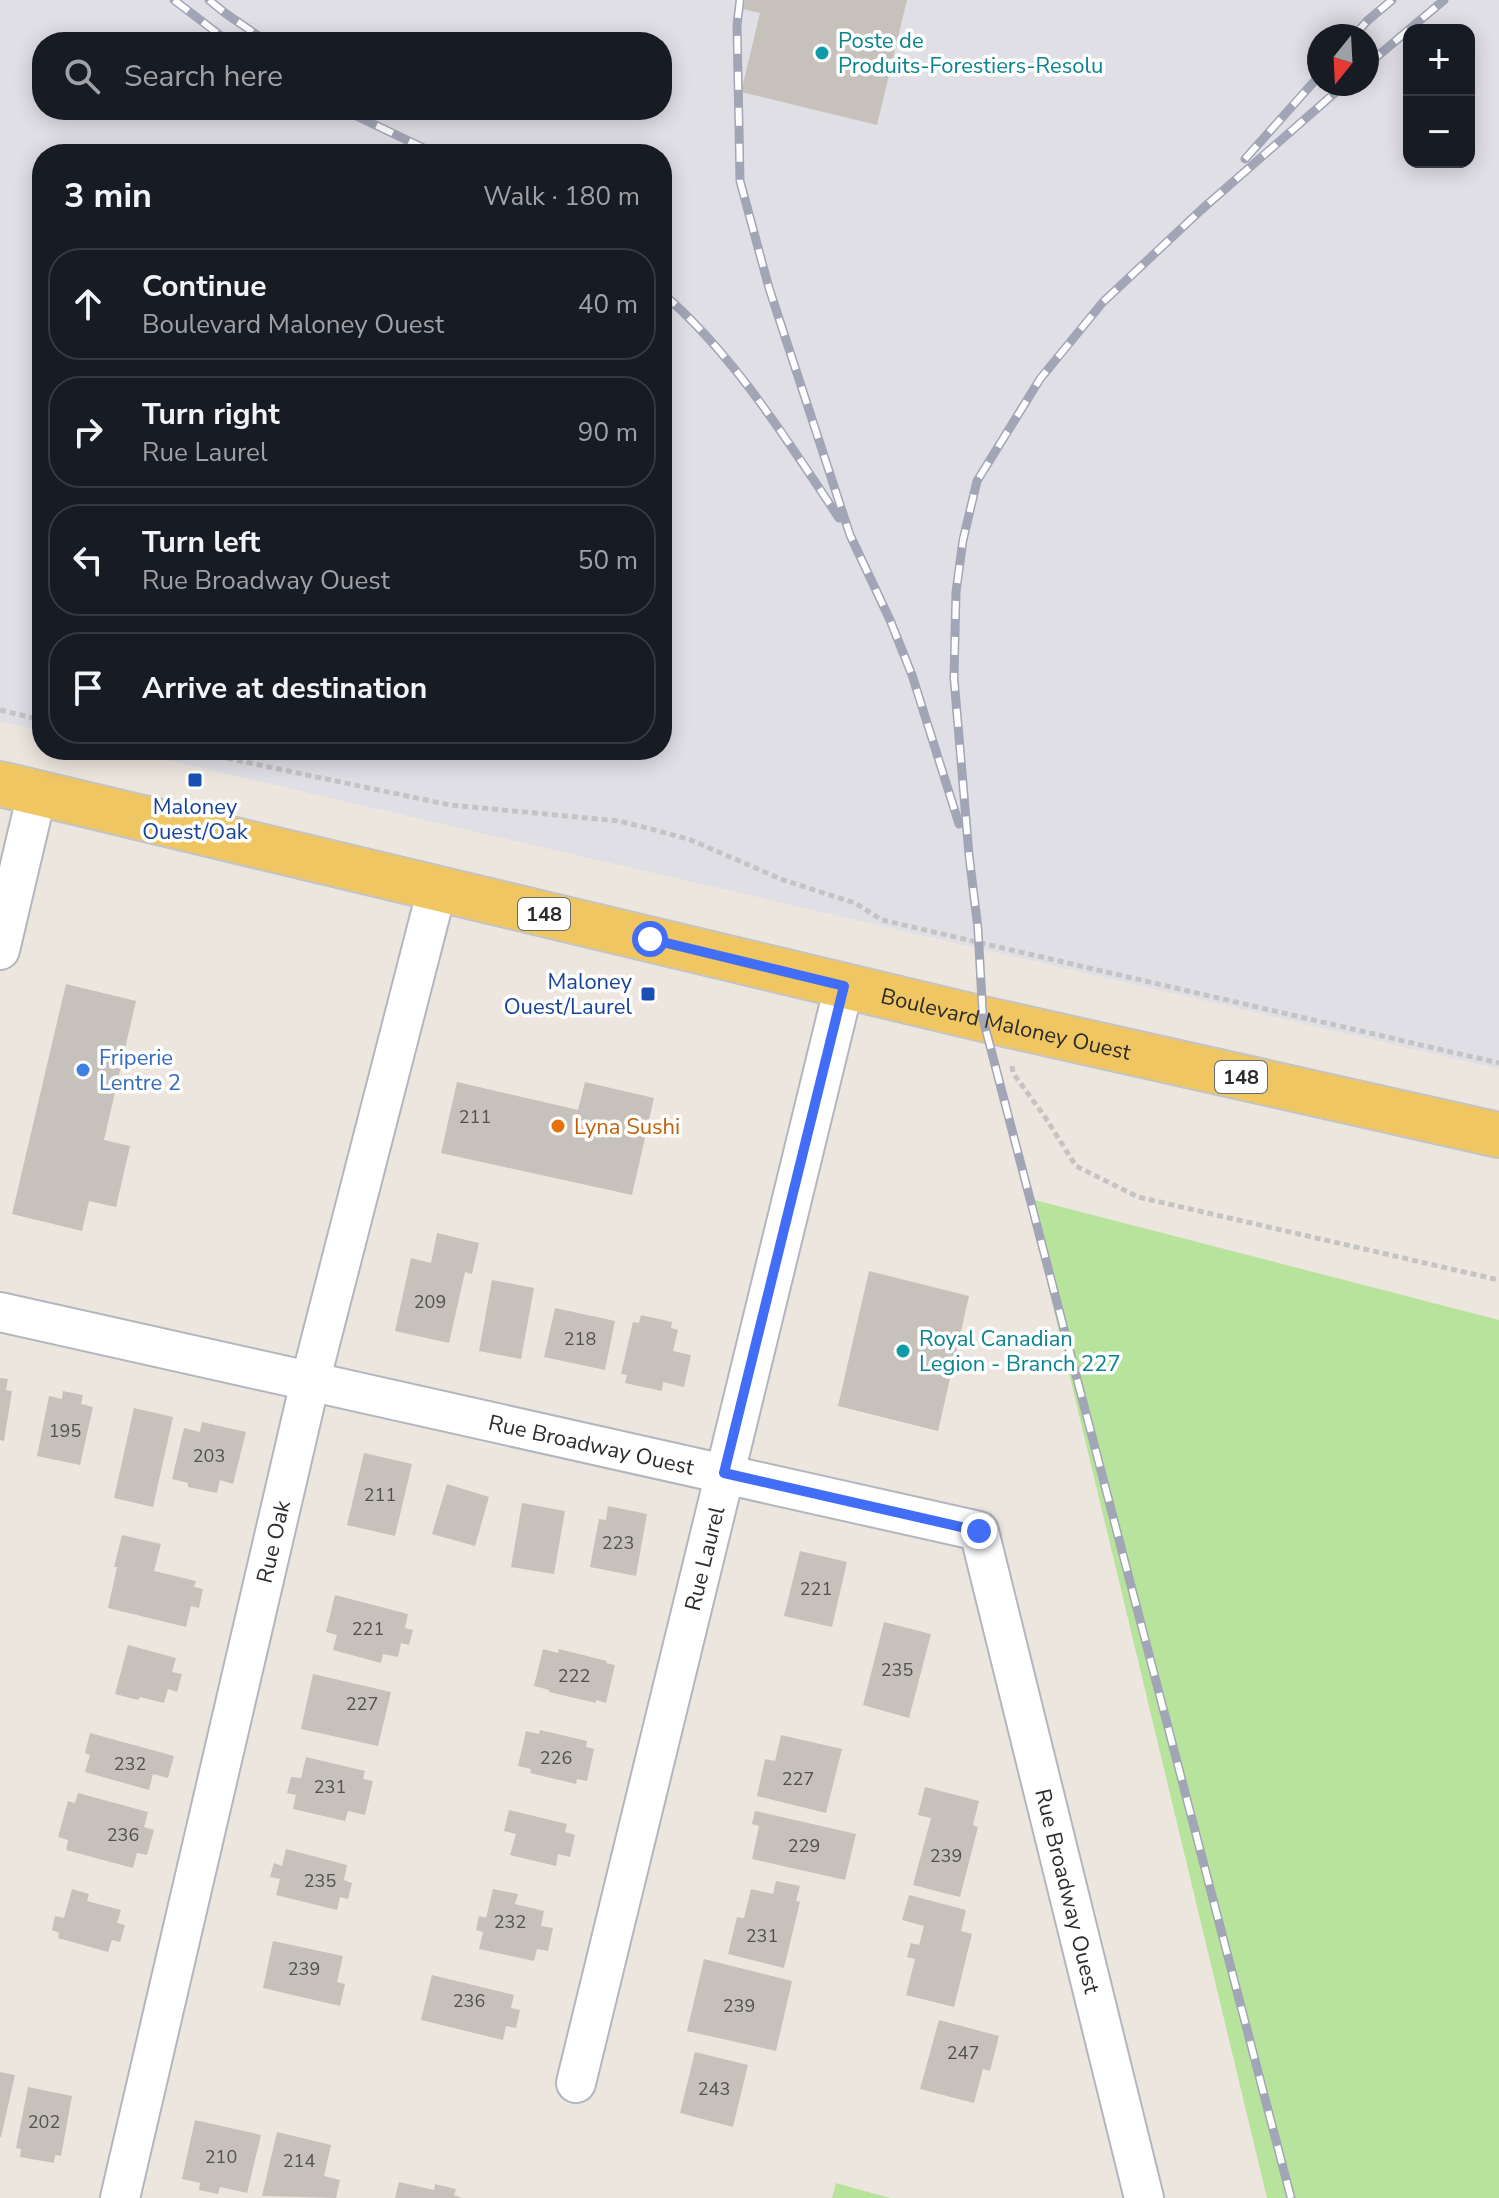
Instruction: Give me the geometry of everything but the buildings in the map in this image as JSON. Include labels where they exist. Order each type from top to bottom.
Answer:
[{"type":"main road","name":"Boulevard Maloney Ouest","points":[[18,788],[1009,1025],[1499,1135]]},
{"type":"street","points":[[0,950],[18,788]]},
{"type":"street","name":"Rue Oak","points":[[120,2198],[310,1382],[437,889]]},
{"type":"street","name":"Rue Laurel","points":[[576,2083],[844,986]]},
{"type":"street","name":"Rue Broadway Ouest","points":[[0,1312],[979,1531],[1144,2198]]},
{"type":"path","points":[[0,710],[32,718]]},
{"type":"path","points":[[236,760],[450,805],[619,821],[691,840],[783,880],[855,903],[882,920],[1499,1063]]},
{"type":"path","points":[[1009,1025],[1013,1073],[1076,1166],[1138,1197],[1499,1280]]},
{"type":"shaded area","points":[[0,0],[1499,0],[1499,1069],[166,760],[672,760],[672,144],[32,144],[32,729],[0,721]]},
{"type":"green space","points":[[1027,1198],[1499,1320],[1499,2198],[1267,2198]]},
{"type":"green space","points":[[836,2183],[890,2198],[832,2198]]},
{"type":"railway","points":[[174,0],[216,32]]},
{"type":"railway","points":[[209,0],[253,32]]},
{"type":"railway","points":[[740,0],[737,25],[740,181],[769,288],[850,535],[912,675],[959,824]]},
{"type":"railway","points":[[1364,24],[1392,0]]},
{"type":"railway","points":[[1379,55],[1444,0]]},
{"type":"railway","points":[[1245,159],[1307,89]]},
{"type":"railway","points":[[1291,2198],[983,1019],[978,929],[954,678],[956,592],[963,540],[977,481],[1040,379],[1103,302],[1201,210],[1331,96]]},
{"type":"railway","points":[[365,120],[415,144]]},
{"type":"railway","points":[[672,302],[736,370],[839,518]]},
{"type":"place","name":"Poste de Produits-Forestiers-Resolu","points":[[822,53]]},
{"type":"place","name":"Maloney Ouest/Oak","points":[[195,780]]},
{"type":"place","name":"Maloney Ouest/Laurel","points":[[648,994]]},
{"type":"place","name":"Friperie Lentre 2","points":[[83,1070]]},
{"type":"place","name":"Lyna Sushi","points":[[558,1126]]},
{"type":"place","name":"Royal Canadian Legion - Branch 227","points":[[903,1351]]},
{"type":"route","points":[[650,939],[844,986],[724,1473],[979,1531]]}]
